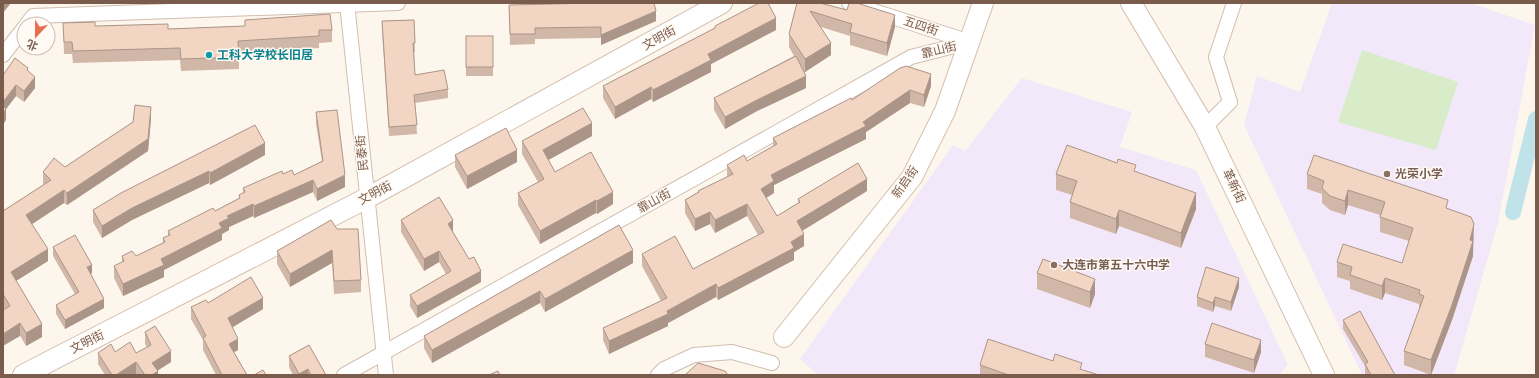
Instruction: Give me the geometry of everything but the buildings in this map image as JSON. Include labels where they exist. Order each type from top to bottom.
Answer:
[{"type":"street","points":[[33,16],[65,9],[398,3]]},
{"type":"street","name":"文明街","points":[[23,375],[367,198],[722,3]]},
{"type":"street","name":"五四街","points":[[849,3],[970,42]]},
{"type":"street","name":"新启街","points":[[784,337],[912,177],[946,111],[983,3]]},
{"type":"street","name":"革新街","points":[[1131,3],[1206,127],[1324,375]]},
{"type":"street","points":[[1206,127],[1230,102],[1216,57],[1234,3]]},
{"type":"street","name":"民泰街","points":[[347,4],[386,375]]},
{"type":"street","points":[[3,55],[16,38]]},
{"type":"street","name":"靠山街","points":[[344,375],[910,57],[970,42]]},
{"type":"street","points":[[658,375],[664,369],[694,355],[732,352],[772,362]]},
{"type":"shaded area","name":"光荣小学","points":[[1332,3],[1470,3],[1535,25],[1498,223],[1454,375],[1362,375],[1244,125],[1257,76],[1300,92]]},
{"type":"shaded area","name":"大连市第五十六中学","points":[[1022,78],[1132,112],[1120,147],[1196,170],[1288,365],[1279,375],[818,375],[800,359],[953,145],[965,151]]},
{"type":"green space","points":[[1362,50],[1458,82],[1436,150],[1338,122]]},
{"type":"waterway","points":[[1513,212],[1536,119]]},
{"type":"place","name":"工科大学校长旧居","points":[[209,55]]},
{"type":"place","name":"光荣小学","points":[[1387,174]]},
{"type":"place","name":"大连市第五十六中学","points":[[1054,265]]}]
